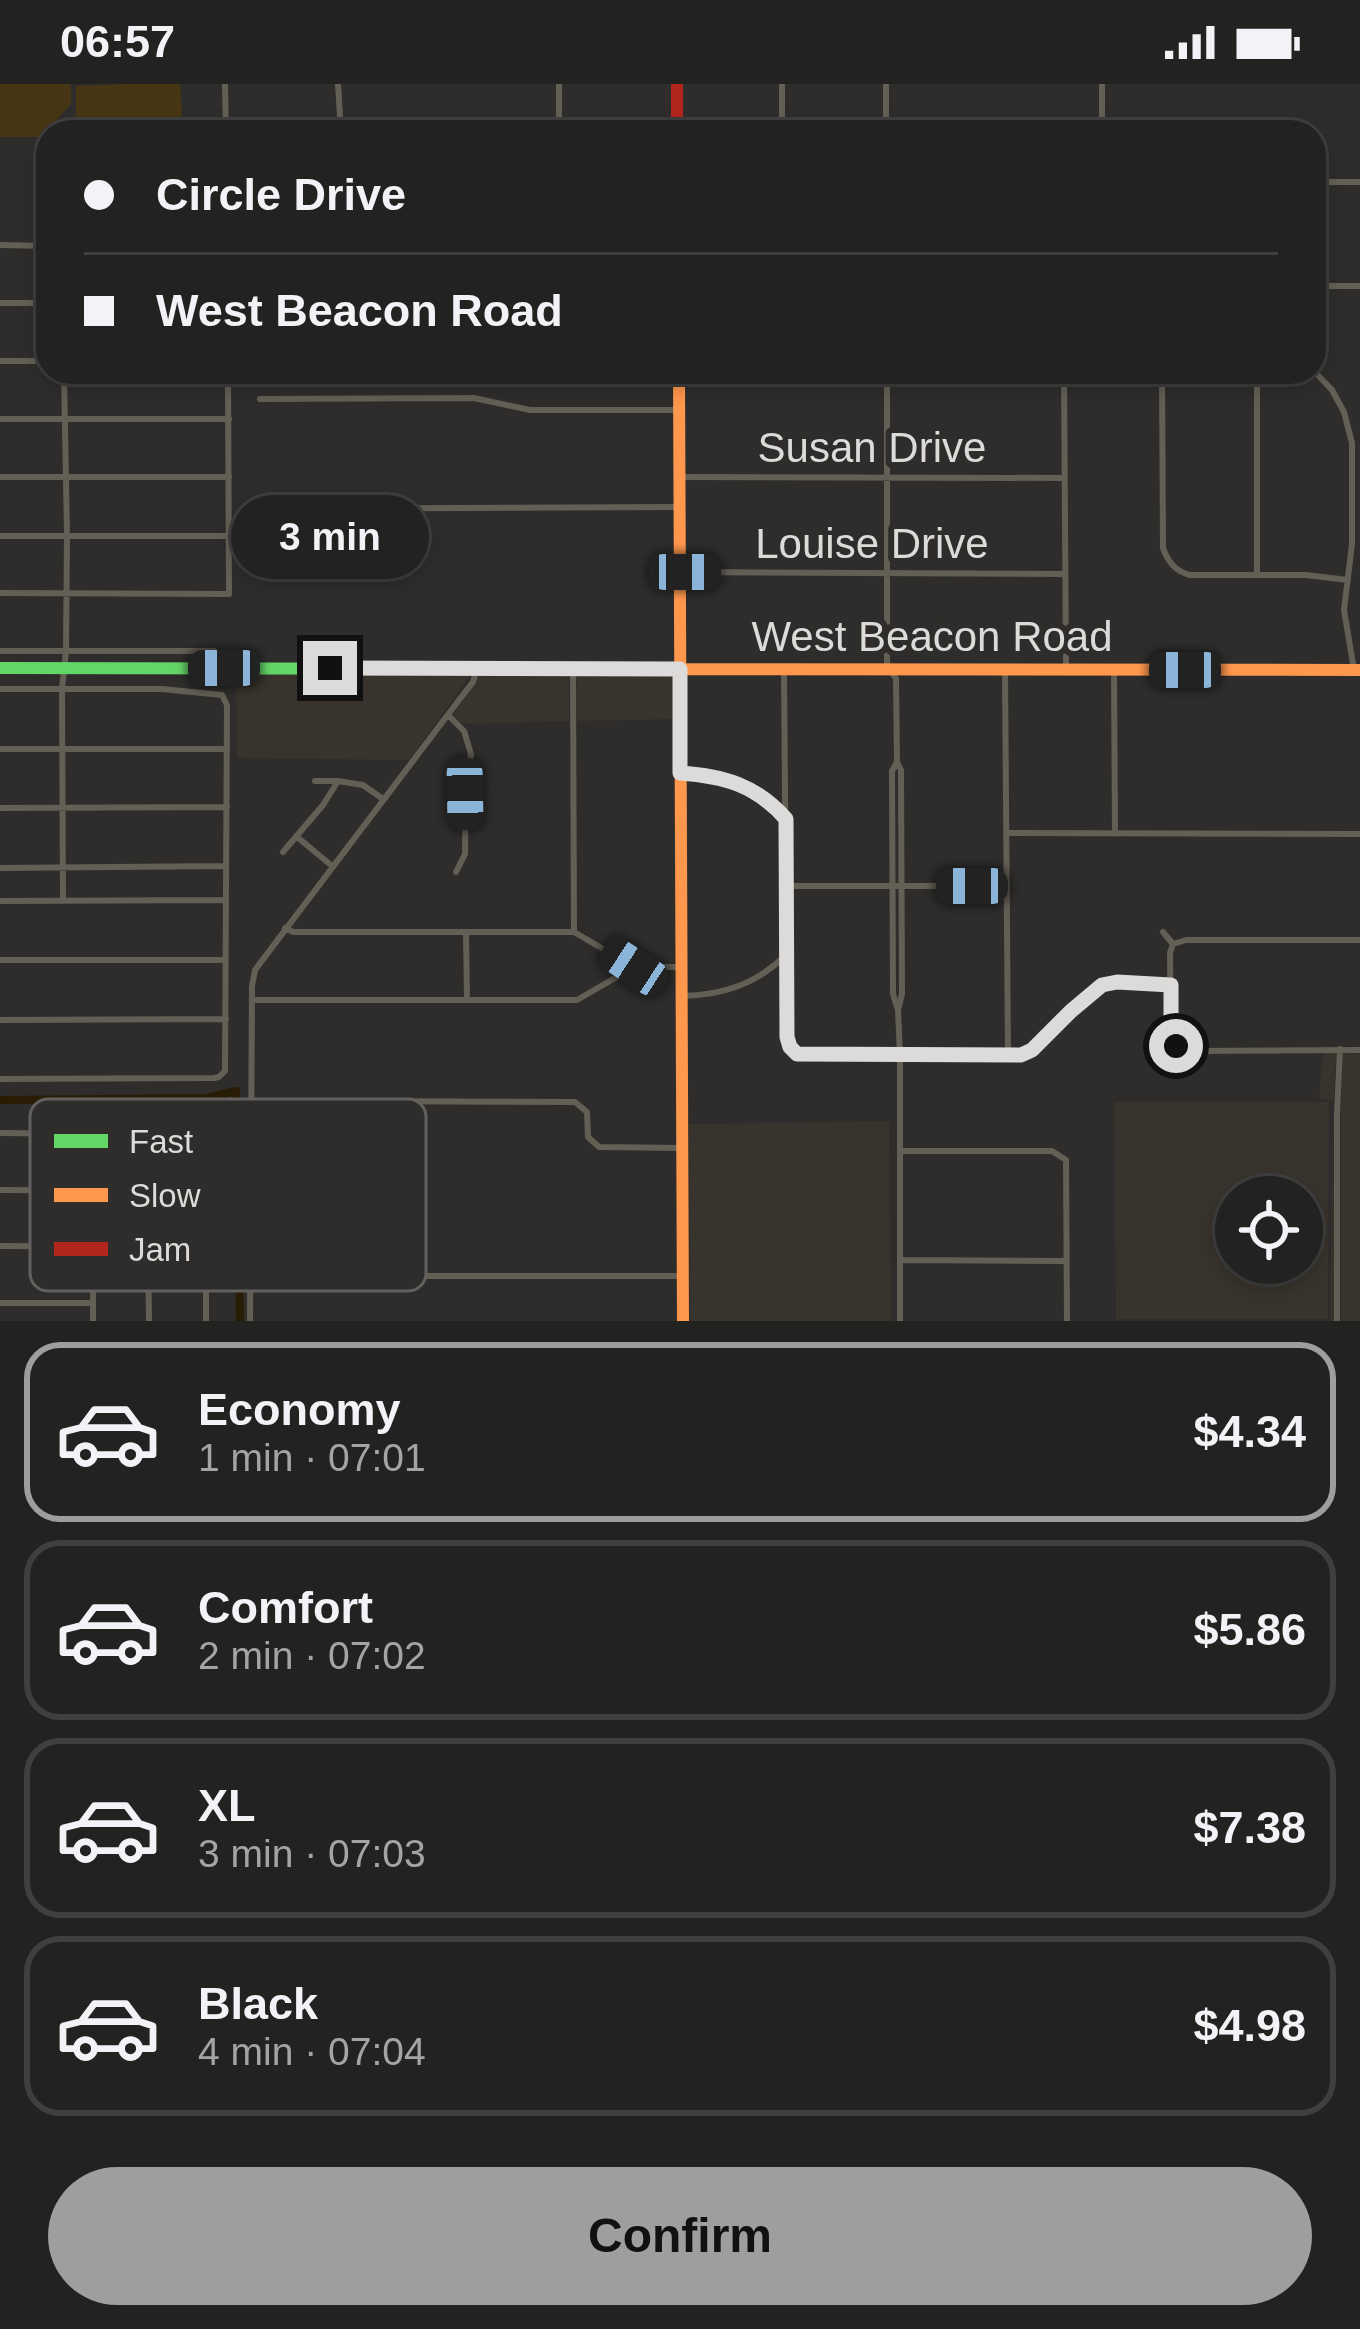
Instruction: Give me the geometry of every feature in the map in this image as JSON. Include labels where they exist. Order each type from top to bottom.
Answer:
[{"type":"street","points":[[225,84],[226,120]]},
{"type":"street","points":[[338,84],[340,120]]},
{"type":"street","points":[[559,84],[559,120]]},
{"type":"street","points":[[677,84],[677,120]]},
{"type":"street","points":[[782,84],[782,120]]},
{"type":"street","points":[[886,84],[886,120]]},
{"type":"street","points":[[1102,84],[1102,120]]},
{"type":"street","points":[[1326,182],[1360,182]]},
{"type":"street","points":[[0,245],[36,246]]},
{"type":"street","points":[[1326,286],[1360,286]]},
{"type":"street","points":[[0,303],[36,303]]},
{"type":"street","points":[[0,361],[36,361]]},
{"type":"street","points":[[63,901],[64,384]]},
{"type":"street","points":[[0,593],[229,594],[228,384]]},
{"type":"street","points":[[679,384],[683,1321]]},
{"type":"street","points":[[887,384],[887,663],[896,680],[901,770],[900,1321]]},
{"type":"street","points":[[1064,384],[1066,669]]},
{"type":"street","points":[[1162,384],[1162,514],[1166,557],[1175,568],[1185,574],[1348,580]]},
{"type":"street","points":[[1257,384],[1257,574]]},
{"type":"street","points":[[1326,384],[1344,412],[1356,450],[1344,621],[1357,670]]},
{"type":"street","points":[[260,399],[474,398],[530,410],[679,410]]},
{"type":"street","points":[[0,419],[229,419]]},
{"type":"street","points":[[0,477],[230,477]]},
{"type":"street","name":"Susan Drive","points":[[679,477],[1065,478]]},
{"type":"street","points":[[262,509],[680,507]]},
{"type":"street","points":[[0,536],[230,536]]},
{"type":"street","name":"Louise Drive","points":[[678,572],[1065,574]]},
{"type":"street","points":[[0,651],[214,651]]},
{"type":"street","name":"West Beacon Road","points":[[0,668],[1357,670]]},
{"type":"street","points":[[251,1099],[255,970],[448,715],[477,668]]},
{"type":"street","points":[[784,669],[790,1047],[805,1056],[1021,1055],[1102,985],[1171,985]]},
{"type":"street","points":[[1114,669],[1114,834]]},
{"type":"street","points":[[573,670],[574,932]]},
{"type":"street","points":[[1005,670],[1008,1055]]},
{"type":"street","points":[[0,689],[162,689],[219,694],[225,697],[227,749],[226,1071],[214,1078],[0,1079]]},
{"type":"street","points":[[448,715],[464,731],[471,754],[465,854],[456,872]]},
{"type":"street","points":[[0,749],[227,749]]},
{"type":"street","points":[[680,773],[741,784],[786,819]]},
{"type":"street","points":[[315,781],[363,785],[383,800]]},
{"type":"street","points":[[283,852],[338,781]]},
{"type":"street","points":[[0,808],[227,807]]},
{"type":"street","points":[[1006,833],[1360,834]]},
{"type":"street","points":[[296,836],[332,866]]},
{"type":"street","points":[[0,868],[226,866]]},
{"type":"street","points":[[786,886],[1006,886]]},
{"type":"street","points":[[0,901],[225,900]]},
{"type":"street","points":[[285,928],[293,932],[580,932],[634,967]]},
{"type":"street","points":[[466,932],[467,1000]]},
{"type":"street","points":[[1163,932],[1173,944]]},
{"type":"street","points":[[1173,944],[1186,940],[1360,940]]},
{"type":"street","points":[[1173,944],[1171,1036],[1181,1051],[1360,1050]]},
{"type":"street","points":[[681,996],[740,987],[786,955]]},
{"type":"street","points":[[0,960],[225,960]]},
{"type":"street","points":[[252,1000],[577,1000],[634,967],[681,967]]},
{"type":"street","points":[[0,1020],[226,1019]]},
{"type":"street","points":[[1163,1055],[1176,1046]]},
{"type":"street","points":[[1337,1321],[1340,1049]]},
{"type":"street","points":[[426,1101],[575,1102],[587,1112],[588,1137],[599,1147],[682,1148]]},
{"type":"street","points":[[0,1132],[30,1133]]},
{"type":"street","points":[[900,1151],[1052,1151],[1062,1156],[1067,1165],[1067,1321]]},
{"type":"street","points":[[0,1190],[30,1190]]},
{"type":"street","points":[[900,1260],[1066,1261]]},
{"type":"street","points":[[426,1276],[682,1276]]},
{"type":"street","points":[[93,1291],[93,1321]]},
{"type":"street","points":[[149,1291],[149,1321]]},
{"type":"street","points":[[0,1303],[93,1303]]},
{"type":"shaded area","points":[[0,84],[71,84],[71,104],[56,120],[36,120],[36,137],[0,137]]},
{"type":"shaded area","points":[[180,84],[182,120],[76,120],[76,86]]},
{"type":"shaded area","points":[[236,673],[472,673],[409,760],[237,758]]},
{"type":"shaded area","points":[[480,673],[569,674],[569,721],[463,724],[453,714]]},
{"type":"shaded area","points":[[676,673],[676,719],[577,721],[577,674]]},
{"type":"shaded area","points":[[1323,1053],[1336,1053],[1334,1321],[1330,1321],[1333,1103],[1319,1099]]},
{"type":"shaded area","points":[[1343,1053],[1360,1054],[1360,1321],[1341,1321]]},
{"type":"shaded area","points":[[1114,1102],[1329,1102],[1328,1319],[1116,1319]]},
{"type":"shaded area","points":[[889,1121],[891,1321],[690,1321],[689,1124]]},
{"type":"waterway","points":[[103,1099],[206,1098],[236,1091],[236,1099]]},
{"type":"waterway","points":[[0,1100],[30,1100]]},
{"type":"waterway","points":[[239,1291],[240,1321]]},
{"type":"traffic: fast","points":[[0,668],[675,669]]},
{"type":"traffic: slow","points":[[679,384],[683,1321]]},
{"type":"traffic: slow","points":[[675,669],[1360,670]]},
{"type":"traffic: jam","points":[[677,84],[677,120]]},
{"type":"route","points":[[330,668],[680,669],[680,773],[730,779],[759,794],[786,819],[787,1037],[797,1054],[1021,1055],[1096,989],[1117,982],[1171,985],[1171,1036],[1176,1046]]}]
